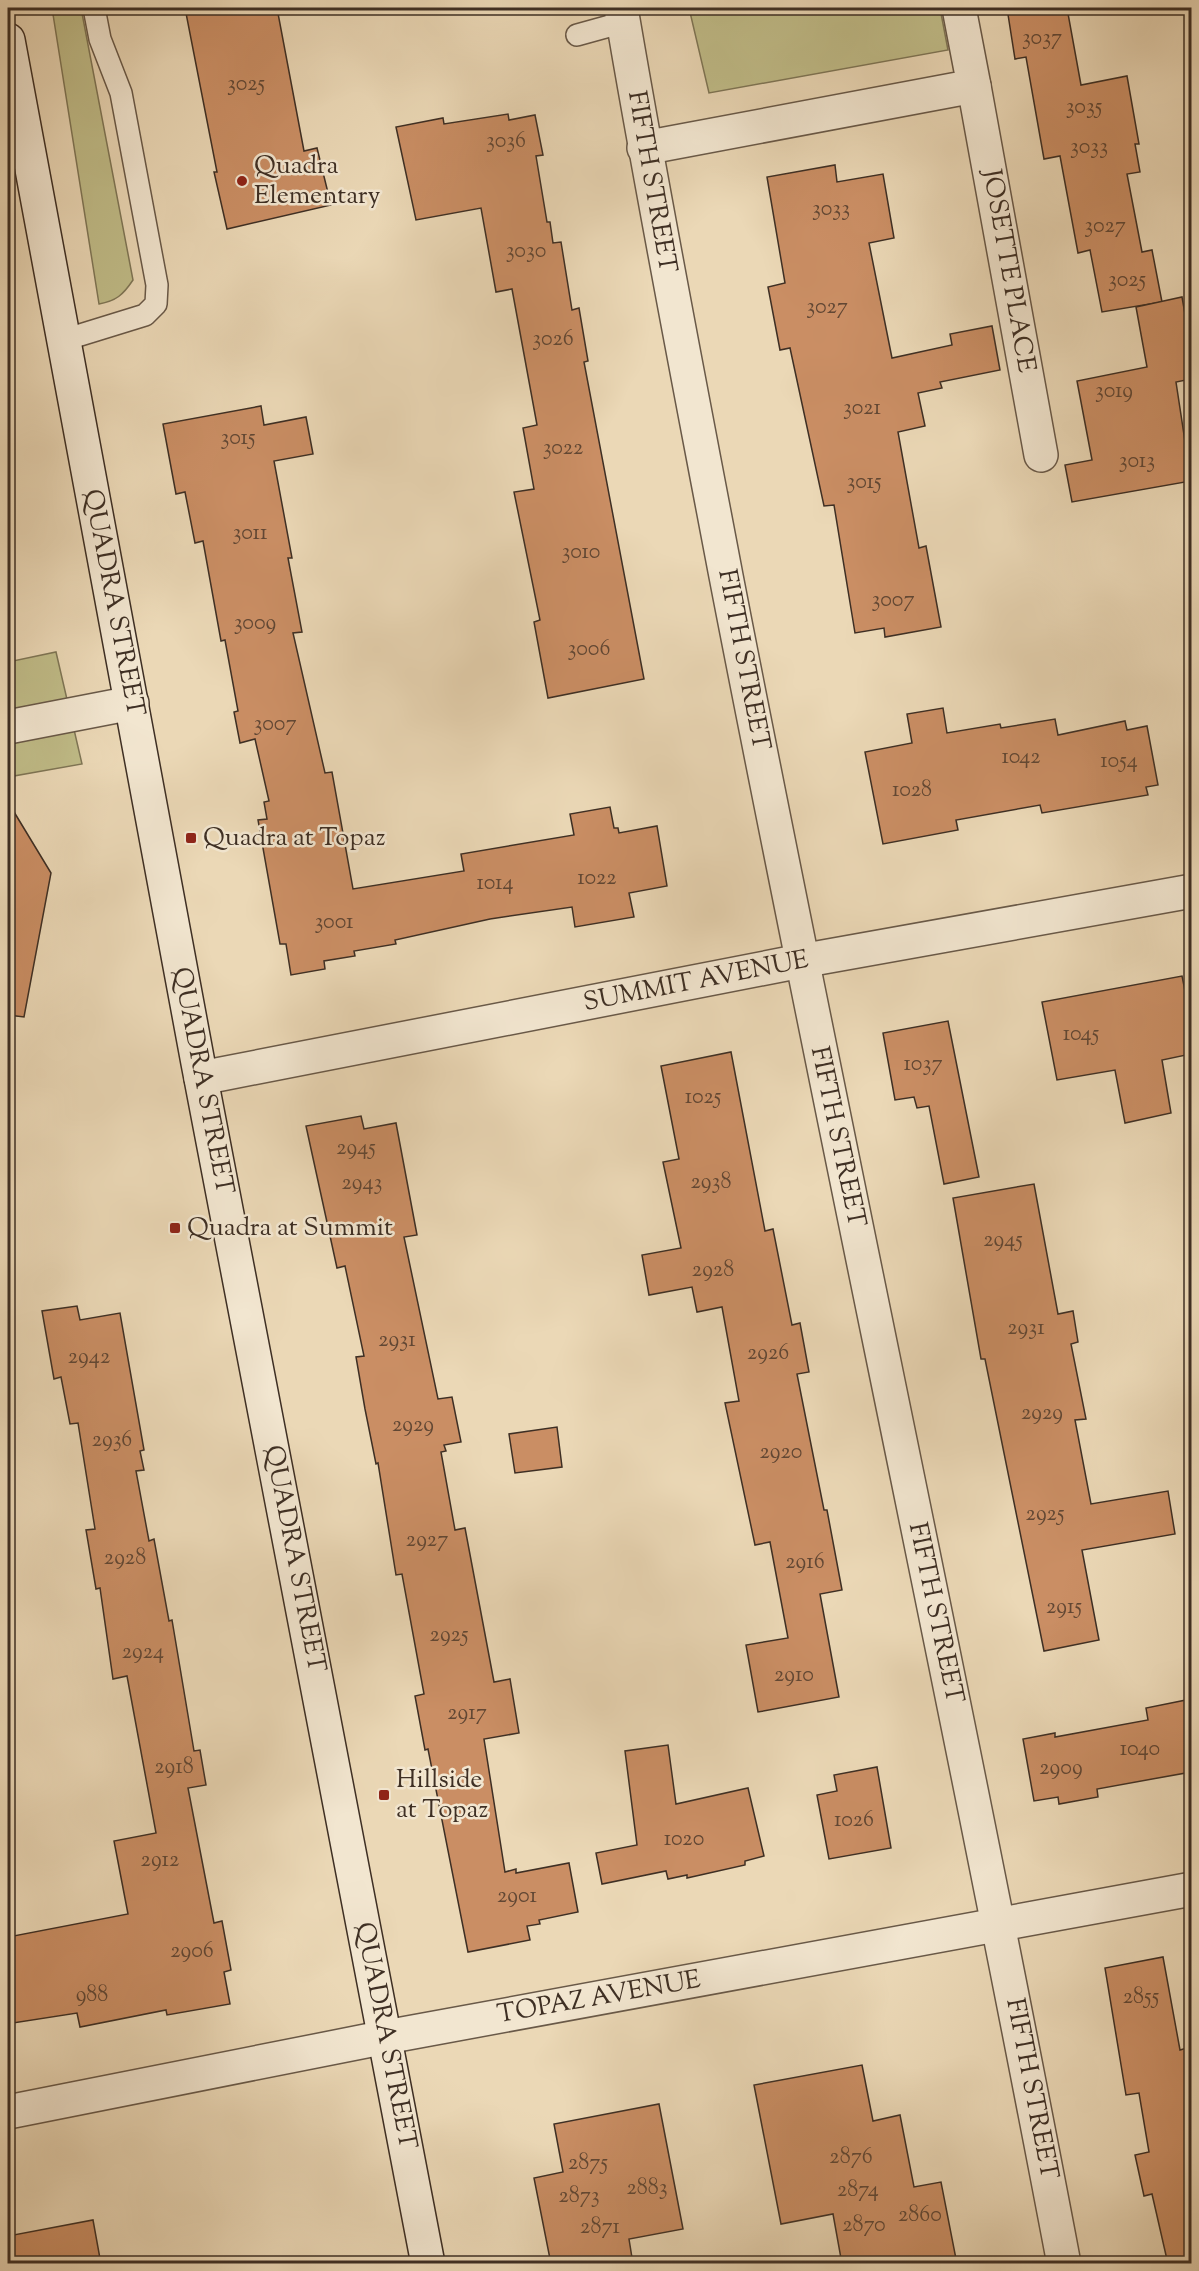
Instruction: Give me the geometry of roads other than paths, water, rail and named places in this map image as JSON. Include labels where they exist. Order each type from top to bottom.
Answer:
[{"type":"street","name":"JOSETTE PLACE","points":[[959,8],[1041,455]]},
{"type":"street","name":"FIFTH STREET","points":[[622,15],[644,148],[801,961],[1000,1924],[1064,2264]]},
{"type":"street","name":"QUADRA STREET","points":[[8,40],[201,1078],[428,2264]]},
{"type":"street","points":[[644,148],[974,86]]},
{"type":"street","points":[[8,727],[132,703]]},
{"type":"street","name":"SUMMIT AVENUE","points":[[201,1078],[801,961],[1191,891]]},
{"type":"street","name":"TOPAZ AVENUE","points":[[8,2112],[386,2037],[1191,1889]]},
{"type":"lane","points":[[64,340],[145,315],[156,304],[157,285],[121,93],[100,39],[94,8]]},
{"type":"lane","points":[[577,35],[622,15]]},
{"type":"place","name":"Quadra Elementary","points":[[242,181]]},
{"type":"place","name":"Quadra at Topaz","points":[[191,838]]},
{"type":"place","name":"Quadra at Summit","points":[[175,1228]]},
{"type":"place","name":"Hillside at Topaz","points":[[384,1795]]}]
